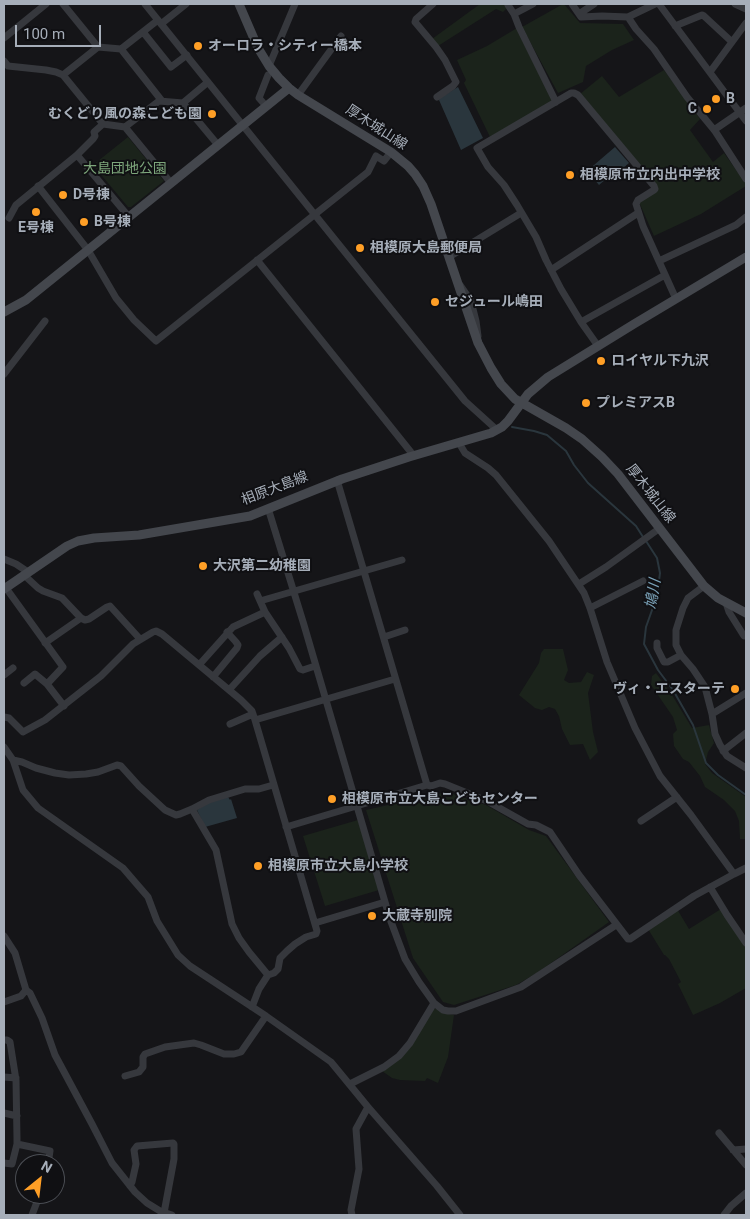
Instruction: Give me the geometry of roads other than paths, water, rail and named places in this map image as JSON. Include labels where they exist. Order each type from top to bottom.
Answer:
[{"type":"main road","name":"厚木城山線","points":[[239,4],[268,70],[298,95],[391,152],[408,166],[423,186],[431,204],[478,344],[497,379],[513,397],[566,428],[592,447],[618,474],[704,586],[715,596],[746,613]]},
{"type":"main road","points":[[4,312],[26,300],[289,88]]},
{"type":"main road","points":[[522,403],[528,394],[540,383],[746,256]]},
{"type":"main road","name":"相原大島線","points":[[5,589],[67,546],[78,541],[139,535],[250,516],[337,480],[485,436],[497,430],[508,421],[522,403]]},
{"type":"street","points":[[4,38],[46,4]]},
{"type":"street","points":[[63,4],[98,47]]},
{"type":"street","points":[[145,4],[465,401],[497,430]]},
{"type":"street","points":[[63,75],[98,47],[121,49],[186,4]]},
{"type":"street","points":[[266,106],[259,98],[268,70],[295,4]]},
{"type":"street","points":[[432,4],[415,22],[436,47],[456,82],[437,97]]},
{"type":"street","points":[[514,14],[532,4]]},
{"type":"street","points":[[572,4],[581,17],[628,16],[655,4]]},
{"type":"street","points":[[579,14],[594,4]]},
{"type":"street","points":[[659,4],[710,72],[743,110],[746,122]]},
{"type":"street","points":[[735,4],[746,9]]},
{"type":"street","points":[[508,5],[556,102]]},
{"type":"street","points":[[675,26],[702,15],[732,42]]},
{"type":"street","points":[[628,16],[636,29],[654,49],[687,97],[714,130],[746,179]]},
{"type":"street","points":[[710,72],[746,23]]},
{"type":"street","points":[[143,32],[171,67],[187,55]]},
{"type":"street","points":[[298,95],[341,36]]},
{"type":"street","points":[[121,49],[162,101]]},
{"type":"street","points":[[4,61],[8,66],[46,70],[63,75],[103,124],[126,127],[171,183]]},
{"type":"street","points":[[183,103],[208,82]]},
{"type":"street","points":[[598,346],[561,289],[536,237],[504,185],[488,167],[477,148],[571,93],[578,95],[655,188],[637,201],[636,204],[638,213],[676,299]]},
{"type":"street","points":[[126,127],[159,100],[183,103],[218,146]]},
{"type":"street","points":[[714,130],[743,110]]},
{"type":"street","points":[[8,218],[16,206],[94,139],[94,132],[103,124]]},
{"type":"street","points":[[38,186],[88,250],[116,298],[156,342],[368,171],[376,156],[384,161],[391,152]]},
{"type":"street","points":[[77,155],[128,217]]},
{"type":"street","points":[[449,256],[521,213]]},
{"type":"street","points":[[551,270],[638,213]]},
{"type":"street","points":[[659,261],[736,225],[746,217]]},
{"type":"street","points":[[257,260],[414,456]]},
{"type":"street","points":[[582,322],[665,275]]},
{"type":"street","points":[[4,374],[45,321]]},
{"type":"street","points":[[459,443],[465,453],[488,468],[509,490],[549,541],[579,584],[590,608],[605,658],[635,728],[660,776],[734,874]]},
{"type":"street","points":[[337,480],[427,785]]},
{"type":"street","points":[[268,508],[390,920],[405,959],[434,1003],[443,1010],[456,1011],[522,987],[616,925]]},
{"type":"street","points":[[579,584],[660,528]]},
{"type":"street","points":[[4,559],[16,564],[27,573],[38,588],[62,598],[85,620],[110,606],[140,639]]},
{"type":"street","points":[[315,666],[303,670],[300,669],[290,648],[265,612],[258,598],[293,592],[402,560]]},
{"type":"street","points":[[590,608],[643,581]]},
{"type":"street","points":[[704,586],[688,599],[678,621],[676,642],[681,655],[705,687],[715,734],[723,751],[727,756],[746,768]]},
{"type":"street","points":[[5,589],[63,667],[47,684]]},
{"type":"street","points":[[726,603],[729,612],[744,636],[746,635]]},
{"type":"street","points":[[199,665],[227,632],[237,624],[265,612]]},
{"type":"street","points":[[45,643],[81,618]]},
{"type":"street","points":[[384,637],[405,630]]},
{"type":"street","points":[[4,717],[9,718],[22,732],[45,720],[101,676],[133,644],[153,632],[159,632],[241,700],[254,717],[317,931],[316,934],[306,937],[280,958],[278,969],[268,975],[259,988],[252,1007]]},
{"type":"street","points":[[213,677],[238,648],[236,642],[227,632]]},
{"type":"street","points":[[229,690],[260,656],[282,637]]},
{"type":"street","points":[[656,643],[666,663],[681,655]]},
{"type":"street","points":[[4,675],[13,668]]},
{"type":"street","points":[[24,683],[35,674],[47,684],[64,706]]},
{"type":"street","points":[[230,724],[325,700],[395,679]]},
{"type":"street","points":[[712,714],[746,693]]},
{"type":"street","points":[[723,751],[746,733]]},
{"type":"street","points":[[4,747],[14,760],[23,790],[38,808],[123,868],[135,882],[148,898],[157,921],[178,955],[190,966],[331,1062],[460,1215]]},
{"type":"street","points":[[14,760],[36,768],[69,775],[98,772],[117,765],[124,769],[165,810],[176,815],[209,800],[245,789],[259,789],[274,785]]},
{"type":"street","points":[[286,827],[427,785],[445,784],[487,800],[528,824],[550,832],[579,875],[628,940],[710,887],[746,868]]},
{"type":"street","points":[[641,821],[677,797]]},
{"type":"street","points":[[192,809],[216,850],[232,924],[244,945],[268,975]]},
{"type":"street","points":[[710,887],[746,942]]},
{"type":"street","points":[[315,923],[385,902]]},
{"type":"street","points":[[4,936],[15,954],[26,990],[30,993],[38,1010],[55,1055],[112,1163],[130,1186],[147,1203],[164,1214],[174,1159],[173,1142],[136,1146],[134,1150],[136,1164],[130,1186]]},
{"type":"street","points":[[4,1002],[21,996],[26,990]]},
{"type":"street","points":[[350,1084],[384,1067],[399,1056],[434,1003]]},
{"type":"street","points":[[125,1076],[141,1070],[145,1054],[165,1047],[194,1043],[224,1054],[241,1052],[266,1016]]},
{"type":"street","points":[[4,1040],[10,1042],[16,1078],[17,1116],[17,1144],[12,1164],[4,1163]]},
{"type":"street","points":[[4,1077],[16,1078]]},
{"type":"street","points":[[352,1215],[359,1168],[356,1129],[368,1107]]},
{"type":"street","points":[[4,1113],[17,1116]]},
{"type":"street","points":[[719,1133],[746,1165]]},
{"type":"street","points":[[17,1144],[50,1151],[50,1154]]},
{"type":"street","points":[[733,1150],[746,1148]]},
{"type":"street","points":[[724,1215],[746,1193]]},
{"type":"waterway","name":"鳩川","points":[[512,427],[547,435],[566,451],[588,483],[636,526],[643,537]]},
{"type":"waterway","name":"鳩川","points":[[646,541],[657,558],[660,573],[657,596],[646,627],[644,644],[693,725],[706,763],[718,775],[746,795]]},
{"type":"place","name":"オーロラ・シティー橋本","points":[[198,46]]},
{"type":"place","name":"B","points":[[716,99]]},
{"type":"place","name":"C","points":[[707,109]]},
{"type":"place","name":"むくどり風の森こども園","points":[[212,114]]},
{"type":"place","name":"相模原市立内出中学校","points":[[570,175]]},
{"type":"place","name":"D号棟","points":[[63,195]]},
{"type":"place","name":"E号棟","points":[[36,212]]},
{"type":"place","name":"B号棟","points":[[84,222]]},
{"type":"place","name":"相模原大島郵便局","points":[[360,248]]},
{"type":"place","name":"セジュール嶋田","points":[[435,302]]},
{"type":"place","name":"ロイヤル下九沢","points":[[601,361]]},
{"type":"place","name":"プレミアスB","points":[[586,403]]},
{"type":"place","name":"大沢第二幼稚園","points":[[203,566]]},
{"type":"place","name":"ヴィ・エスターテ","points":[[735,689]]},
{"type":"place","name":"相模原市立大島こどもセンター","points":[[332,799]]},
{"type":"place","name":"相模原市立大島小学校","points":[[258,866]]},
{"type":"place","name":"大蔵寺別院","points":[[372,916]]},
{"type":"park label","name":"大島団地公園","points":[[125,169]]}]
